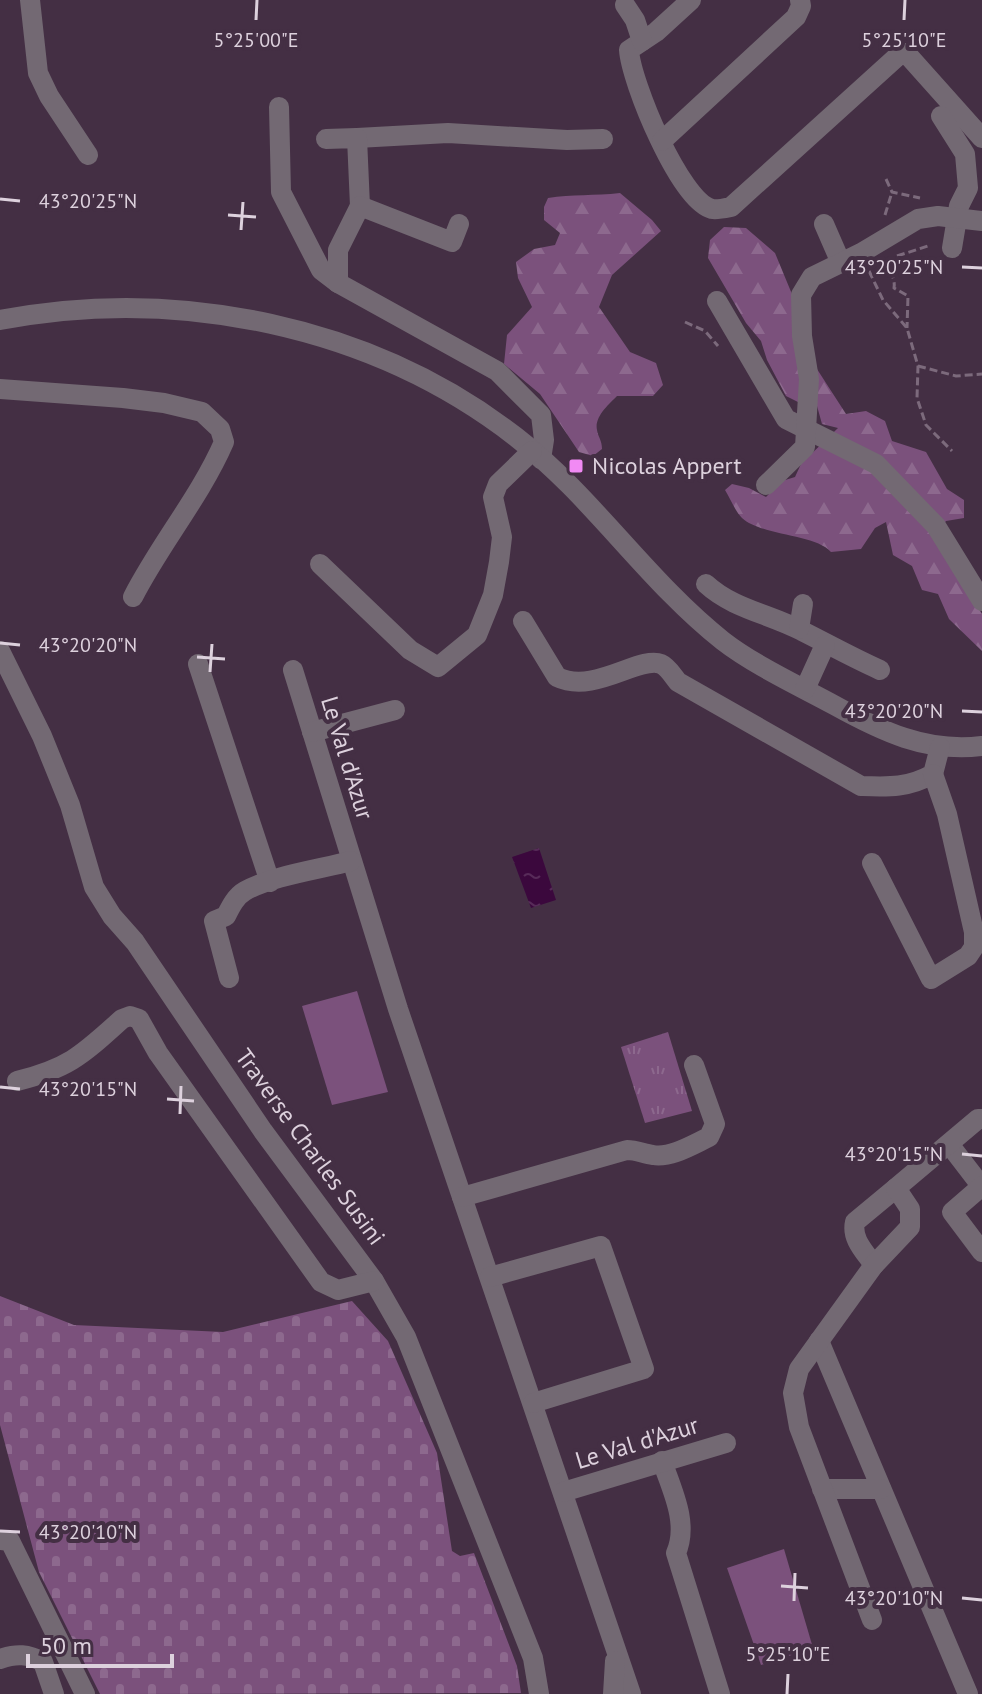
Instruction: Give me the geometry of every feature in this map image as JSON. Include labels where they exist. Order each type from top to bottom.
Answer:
[{"type":"street","points":[[30,0],[38,73],[49,96],[88,155]]},
{"type":"street","points":[[691,0],[656,32],[629,50],[629,62],[678,176],[697,200],[713,209],[731,207],[900,54],[906,53],[982,138]]},
{"type":"street","points":[[662,141],[796,17],[800,0]]},
{"type":"street","points":[[625,5],[635,20],[642,41]]},
{"type":"street","points":[[279,107],[281,192],[321,270],[338,283],[497,371],[541,415],[544,424],[530,449],[498,484],[493,497],[502,537],[493,595],[477,635],[438,667],[410,650],[320,564]]},
{"type":"street","points":[[941,116],[965,154],[968,188],[944,246]]},
{"type":"street","points":[[326,139],[448,133],[603,139]]},
{"type":"street","points":[[338,283],[338,250],[360,206],[357,138]]},
{"type":"street","points":[[360,206],[452,242],[459,224]]},
{"type":"street","points":[[766,485],[805,447],[809,379],[802,336],[801,295],[812,277],[861,253],[918,219],[938,216],[982,221]]},
{"type":"street","points":[[824,224],[841,263]]},
{"type":"street","points":[[717,301],[786,419],[876,464],[936,526],[982,601]]},
{"type":"street","points":[[0,320],[46,311],[106,307],[186,310],[234,316],[290,328],[360,351],[416,375],[446,391],[530,449],[725,642],[889,734],[940,747],[982,746]]},
{"type":"street","points":[[0,389],[164,403],[202,412],[220,429],[224,442],[211,471],[183,510],[133,597]]},
{"type":"street","points":[[528,401],[530,449]]},
{"type":"street","points":[[706,584],[716,593],[759,615],[799,629],[825,645],[880,670]]},
{"type":"street","points":[[799,629],[803,604]]},
{"type":"street","points":[[523,621],[557,677],[567,682],[601,679],[650,661],[664,665],[678,682],[861,786],[915,784],[933,774]]},
{"type":"street","points":[[805,689],[825,645]]},
{"type":"street","name":"Traverse Charles Susini","points":[[0,651],[42,736],[64,791],[94,887],[263,1131],[374,1281],[406,1337],[533,1658],[539,1694]]},
{"type":"street","points":[[198,664],[270,882]]},
{"type":"street","name":"Le Val d'Azur","points":[[293,670],[351,861],[631,1694]]},
{"type":"street","points":[[312,732],[395,710]]},
{"type":"street","points":[[872,863],[931,979],[968,956],[974,947],[974,932],[947,814],[933,774],[940,747]]},
{"type":"street","points":[[229,978],[214,921],[226,916],[234,901],[245,891],[270,882],[351,861]]},
{"type":"street","points":[[17,1081],[48,1074],[80,1058],[122,1019],[130,1016],[139,1019],[158,1053],[321,1282],[338,1290],[374,1281]]},
{"type":"street","points":[[462,1197],[627,1150],[667,1154],[709,1137],[715,1124],[694,1065]]},
{"type":"street","points":[[874,1265],[856,1239],[853,1230],[855,1222],[978,1119],[982,1119]]},
{"type":"street","points":[[949,1144],[982,1187],[952,1212],[982,1252]]},
{"type":"street","points":[[872,1620],[799,1427],[793,1393],[799,1369],[874,1265],[910,1227],[910,1209],[896,1188]]},
{"type":"street","points":[[490,1277],[601,1246],[644,1369],[533,1403]]},
{"type":"street","points":[[819,1341],[968,1694]]},
{"type":"street","name":"Le Val d'Azur","points":[[563,1492],[726,1443]]},
{"type":"street","points":[[662,1461],[679,1511],[683,1538],[676,1553],[720,1694]]},
{"type":"street","points":[[822,1489],[881,1489]]},
{"type":"street","points":[[0,1540],[10,1541],[85,1694]]},
{"type":"street","points":[[613,1694],[616,1649]]},
{"type":"street","points":[[0,1659],[13,1654],[30,1656],[43,1662],[54,1694]]},
{"type":"path","points":[[883,221],[892,192],[886,179]]},
{"type":"path","points":[[892,192],[921,198]]},
{"type":"path","points":[[944,246],[889,259],[888,266],[895,280],[894,288],[908,296],[907,328],[918,366],[917,398],[926,425],[952,451]]},
{"type":"path","points":[[861,253],[883,300],[907,328]]},
{"type":"path","points":[[685,322],[705,331],[718,346]]},
{"type":"path","points":[[918,366],[956,376],[982,374]]},
{"type":"green space","points":[[620,193],[661,231],[612,275],[599,307],[630,352],[656,363],[663,385],[653,396],[617,396],[610,403],[597,425],[602,449],[593,456],[579,452],[540,394],[504,364],[507,335],[532,307],[518,278],[516,262],[534,249],[555,245],[560,233],[544,220],[548,198]]},
{"type":"green space","points":[[724,227],[746,228],[775,253],[794,299],[815,366],[846,414],[866,411],[885,421],[892,441],[926,452],[947,489],[964,500],[964,518],[946,521],[935,535],[982,614],[982,651],[949,619],[938,594],[922,590],[912,566],[893,555],[886,522],[875,528],[861,549],[831,552],[813,542],[751,524],[735,508],[725,490],[732,484],[766,497],[782,481],[795,477],[801,464],[838,428],[822,424],[814,395],[798,402],[786,396],[767,360],[761,341],[746,323],[708,258],[710,240]]},
{"type":"green space","points":[[357,991],[388,1092],[332,1105],[302,1006]]},
{"type":"green space","points":[[668,1032],[692,1111],[645,1123],[621,1047]]},
{"type":"green space","points":[[0,1296],[74,1325],[223,1332],[352,1301],[388,1341],[437,1453],[452,1551],[460,1556],[474,1553],[517,1666],[521,1693],[100,1694],[39,1572],[0,1425]]},
{"type":"green space","points":[[784,1549],[813,1648],[761,1665],[727,1568]]},
{"type":"water","points":[[539,848],[556,900],[531,908],[512,857]]},
{"type":"place","name":"Nicolas Appert","points":[[576,466]]}]
